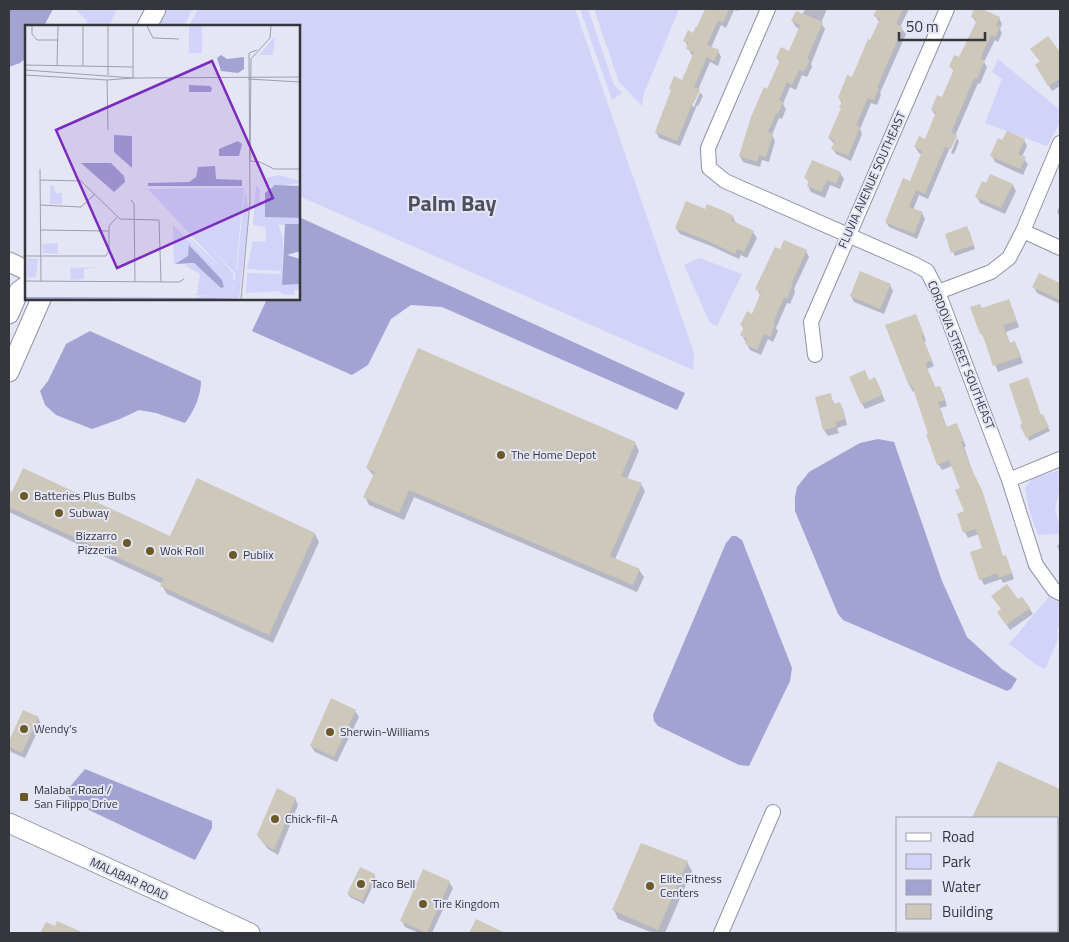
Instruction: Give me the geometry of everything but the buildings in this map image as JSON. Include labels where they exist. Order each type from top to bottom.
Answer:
[{"type":"main road","points":[[148,25],[156,9]]},
{"type":"main road","points":[[9,262],[25,270]]},
{"type":"main road","points":[[9,314],[19,291],[25,287]]},
{"type":"main road","points":[[9,372],[41,300]]},
{"type":"main road","name":"MALABAR ROAD","points":[[9,824],[250,933]]},
{"type":"street","name":"CORDOVA STREET SOUTHEAST","points":[[768,9],[708,148],[709,168],[725,181],[914,264],[927,272],[938,292],[1009,480],[1036,565],[1054,590],[1060,593]]},
{"type":"street","name":"FLUVIA AVENUE SOUTHEAST","points":[[815,355],[811,322],[948,9]]},
{"type":"street","points":[[938,292],[991,272],[1009,258],[1060,143]]},
{"type":"street","points":[[1023,230],[1060,248]]},
{"type":"street","points":[[1009,480],[1060,459]]},
{"type":"street","points":[[721,933],[773,812]]},
{"type":"green space","points":[[75,9],[117,9],[109,25],[86,25],[87,21]]},
{"type":"green space","points":[[162,9],[192,9],[184,25],[154,25]]},
{"type":"green space","points":[[198,9],[575,9],[694,353],[693,370],[300,196],[300,25],[190,25]]},
{"type":"green space","points":[[580,9],[588,9],[614,85],[622,93],[612,100]]},
{"type":"green space","points":[[594,9],[679,9],[644,93],[642,106],[619,82]]},
{"type":"green space","points":[[998,59],[1060,110],[1060,122],[1047,146],[985,123],[1002,79],[992,72]]},
{"type":"green space","points":[[699,258],[742,274],[717,326],[710,323],[684,265]]},
{"type":"green space","points":[[1060,470],[1060,490],[1055,510],[1060,534],[1038,535],[1029,509],[1025,488],[1033,478]]},
{"type":"green space","points":[[1049,597],[1060,603],[1060,622],[1057,630],[1058,639],[1045,669],[1009,644]]},
{"type":"water","points":[[9,9],[53,9],[45,25],[25,25],[25,59],[9,67]]},
{"type":"water","points":[[300,217],[685,393],[677,410],[442,307],[411,305],[391,319],[368,365],[352,375],[252,331],[267,300],[300,300]]},
{"type":"water","points":[[90,331],[201,381],[196,403],[185,423],[156,413],[139,410],[92,429],[56,415],[45,405],[40,391],[48,381],[66,344]]},
{"type":"water","points":[[878,439],[894,442],[942,581],[967,637],[1002,669],[1017,679],[1011,689],[1007,691],[843,620],[838,614],[795,511],[797,487],[809,472],[860,443]]},
{"type":"water","points":[[732,536],[742,540],[792,668],[790,681],[749,766],[739,765],[658,726],[654,721],[653,715],[726,543]]},
{"type":"water","points":[[85,769],[212,821],[212,828],[195,860],[74,803],[68,796],[68,789]]},
{"type":"place","name":"The Home Depot","points":[[501,455]]},
{"type":"place","name":"Batteries Plus Bulbs","points":[[24,496]]},
{"type":"place","name":"Subway","points":[[59,513]]},
{"type":"place","name":"Bizzarro Pizzeria","points":[[127,543]]},
{"type":"place","name":"Wok Roll","points":[[150,551]]},
{"type":"place","name":"Publix","points":[[233,555]]},
{"type":"place","name":"Wendy's","points":[[24,729]]},
{"type":"place","name":"Sherwin-Williams","points":[[330,732]]},
{"type":"place","name":"Malabar Road / San Filippo Drive","points":[[24,797]]},
{"type":"place","name":"Chick-fil-A","points":[[275,819]]},
{"type":"place","name":"Taco Bell","points":[[361,884]]},
{"type":"place","name":"Elite Fitness Centers","points":[[650,886]]},
{"type":"place","name":"Tire Kingdom","points":[[423,904]]},
{"type":"district","name":"Palm Bay","points":[[452,203]]}]
